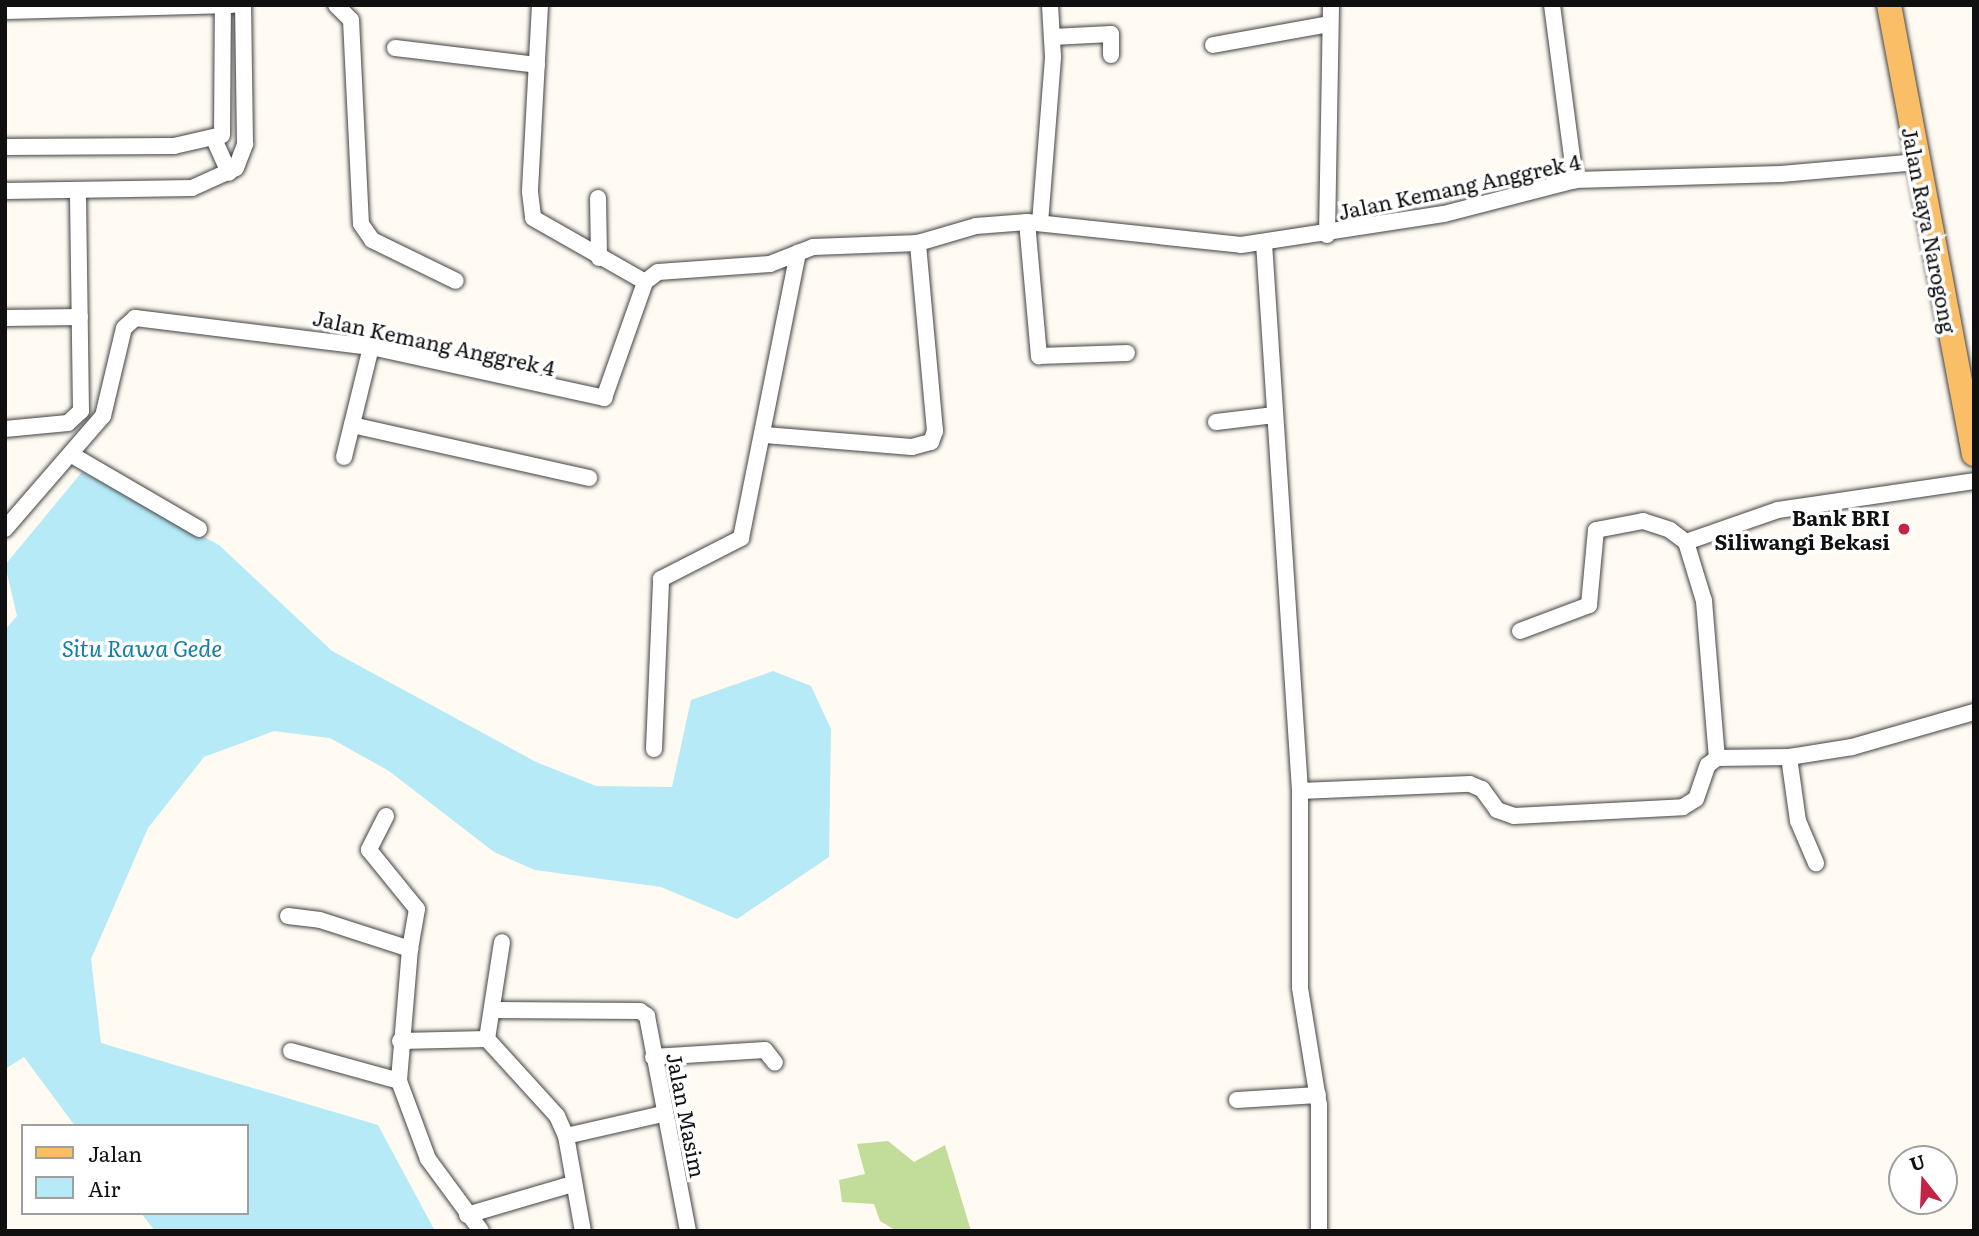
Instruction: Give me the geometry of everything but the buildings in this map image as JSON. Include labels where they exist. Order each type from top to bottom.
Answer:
[{"type":"main road","name":"Jalan Raya Narogong","points":[[1889,5],[1974,454]]},
{"type":"street","points":[[5,147],[174,146],[214,139],[225,131],[223,5]]},
{"type":"street","points":[[5,191],[78,193],[192,187],[236,169],[245,144],[243,5]]},
{"type":"street","points":[[5,11],[249,5]]},
{"type":"street","points":[[336,5],[351,20],[360,225],[372,240],[456,281]]},
{"type":"street","points":[[540,5],[531,210],[542,226],[645,282]]},
{"type":"street","points":[[1050,5],[1052,37],[1033,222],[1039,356],[1127,353]]},
{"type":"street","points":[[1327,235],[1331,5]]},
{"type":"street","points":[[1552,5],[1575,180]]},
{"type":"street","points":[[1213,45],[1331,24]]},
{"type":"street","points":[[1052,37],[1111,34],[1111,55]]},
{"type":"street","points":[[395,48],[537,65]]},
{"type":"street","points":[[214,139],[229,173]]},
{"type":"street","name":"Jalan Kemang Anggrek 4","points":[[5,529],[72,456],[103,416],[124,328],[135,318],[371,347],[604,398],[645,282],[658,272],[770,264],[813,247],[918,243],[976,226],[1033,222],[1154,239],[1264,243],[1327,235],[1444,214],[1575,180],[1782,174],[1917,162]]},
{"type":"street","points":[[5,429],[68,423],[81,411],[78,193]]},
{"type":"street","points":[[597,198],[599,258]]},
{"type":"street","points":[[765,435],[912,447],[931,442],[935,431],[918,243]]},
{"type":"street","points":[[1264,243],[1300,792],[1300,988],[1318,1095],[1319,1231]]},
{"type":"street","points":[[654,749],[661,579],[740,541],[765,435],[798,253]]},
{"type":"street","points":[[5,318],[80,317]]},
{"type":"street","points":[[344,457],[371,347]]},
{"type":"street","points":[[1216,422],[1275,415]]},
{"type":"street","points":[[352,425],[589,478]]},
{"type":"street","points":[[72,456],[199,529]]},
{"type":"street","points":[[1686,542],[1778,510],[1974,481]]},
{"type":"street","points":[[1520,631],[1590,605],[1596,530],[1654,522],[1686,542],[1710,634],[1708,700],[1717,758]]},
{"type":"street","points":[[1300,792],[1470,784],[1482,789],[1497,810],[1514,816],[1683,807],[1696,799],[1708,765],[1717,758],[1789,757],[1852,747],[1974,712]]},
{"type":"street","points":[[1789,757],[1798,821],[1816,863]]},
{"type":"street","points":[[386,816],[369,850],[417,909],[400,1041],[399,1081],[417,1139],[467,1215],[481,1231]]},
{"type":"street","points":[[288,916],[320,920],[410,949]]},
{"type":"street","points":[[487,1039],[502,942]]},
{"type":"street","name":"Jalan Masim","points":[[492,1010],[640,1011],[650,1025],[663,1114],[688,1231]]},
{"type":"street","points":[[400,1041],[487,1039],[549,1105],[566,1136],[572,1184],[583,1231]]},
{"type":"street","points":[[653,1057],[765,1050],[775,1063]]},
{"type":"street","points":[[291,1051],[399,1081]]},
{"type":"street","points":[[1237,1100],[1318,1095]]},
{"type":"street","points":[[566,1136],[663,1114]]},
{"type":"street","points":[[467,1215],[572,1184]]},
{"type":"green space","points":[[888,1141],[914,1162],[945,1145],[971,1231],[897,1231],[880,1221],[874,1204],[842,1202],[839,1180],[865,1174],[857,1144]]},
{"type":"water","name":"Situ Rawa Gede","points":[[82,472],[219,545],[332,651],[536,762],[596,786],[672,787],[691,700],[773,671],[811,686],[831,729],[829,857],[737,919],[661,887],[535,870],[494,852],[389,771],[330,738],[274,731],[204,757],[148,828],[91,959],[101,1043],[378,1125],[435,1231],[155,1231],[143,1215],[248,1215],[248,1124],[74,1124],[24,1057],[5,1069],[5,630],[17,616],[5,565]]},
{"type":"place","name":"Bank BRI Siliwangi Bekasi","points":[[1904,529]]}]
